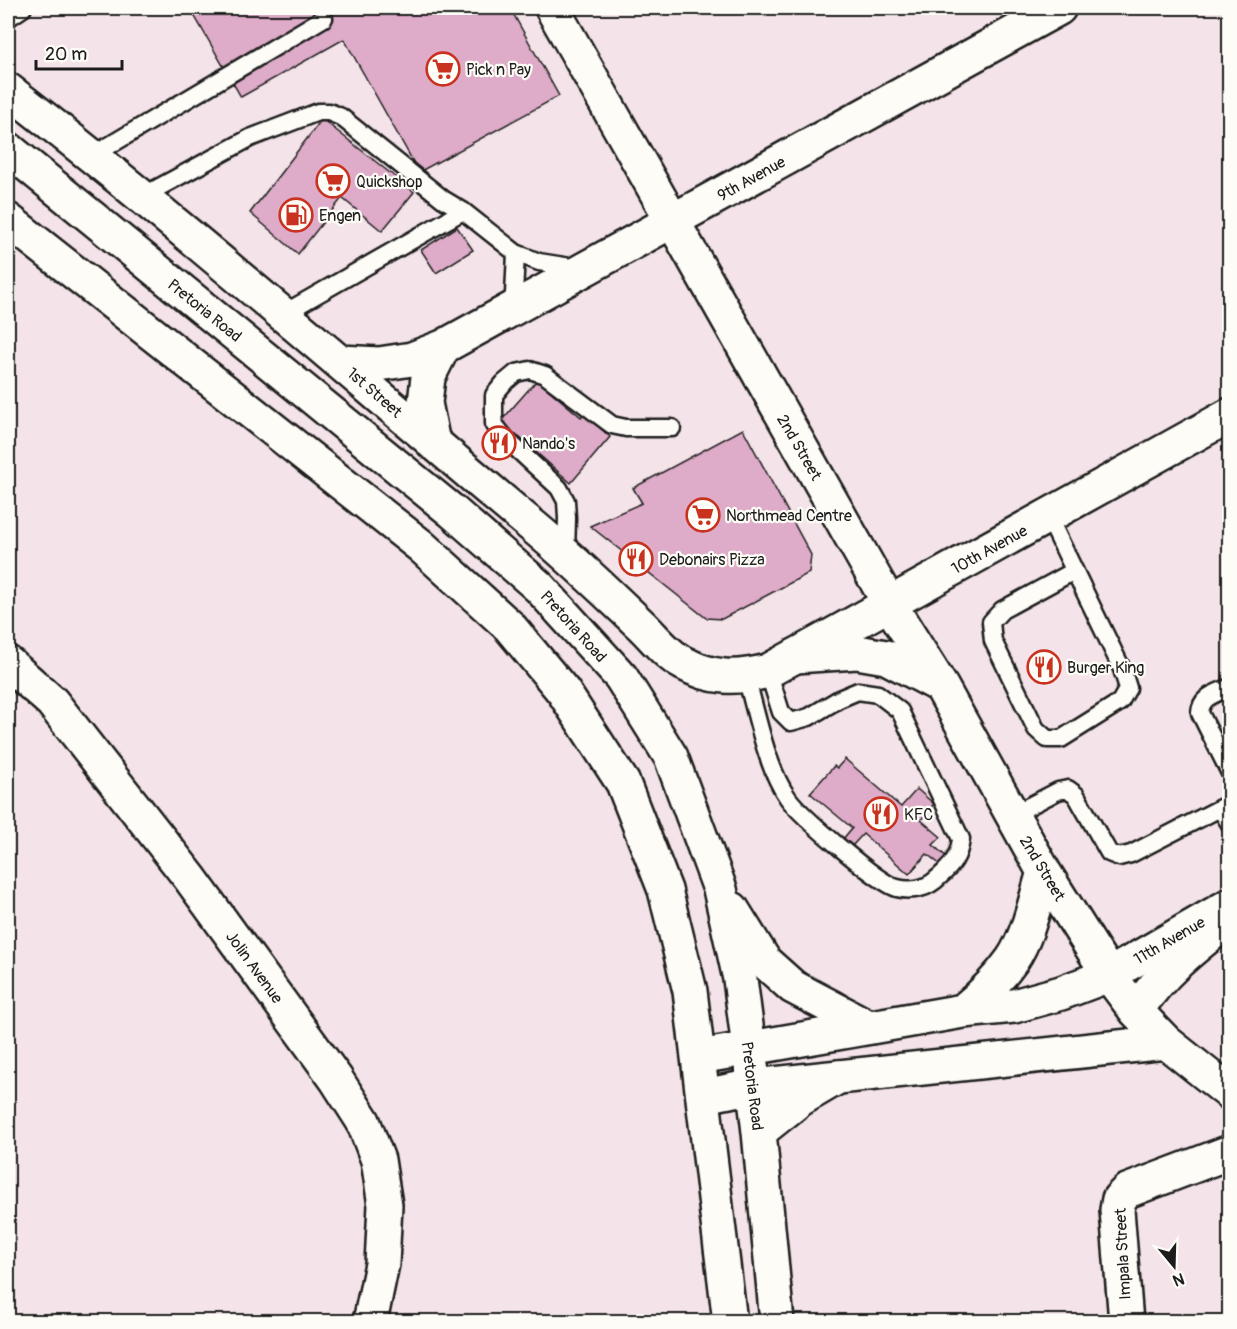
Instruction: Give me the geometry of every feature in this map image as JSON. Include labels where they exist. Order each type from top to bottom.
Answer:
[{"type":"street","name":"2nd Street","points":[[552,8],[890,604],[941,686],[1044,872],[1109,975],[1136,1011],[1166,1042],[1230,1092]]},
{"type":"street","name":"9th Avenue","points":[[340,362],[378,364],[412,359],[443,347],[1059,8]]},
{"type":"street","name":"1st Street","points":[[8,90],[340,362],[566,554],[680,662],[709,675],[769,668],[857,652],[886,657],[941,686]]},
{"type":"street","name":"Pretoria Road","points":[[8,149],[453,512],[539,587],[621,677],[671,757],[720,890],[740,979],[759,1132],[777,1322]]},
{"type":"street","points":[[8,220],[421,546],[509,626],[556,683],[623,783],[665,890],[690,991],[730,1322]]},
{"type":"street","points":[[433,443],[425,403],[428,377],[443,347]]},
{"type":"street","name":"10th Avenue","points":[[769,668],[890,604],[1230,415]]},
{"type":"street","name":"Jolin Avenue","points":[[8,663],[52,702],[176,860],[336,1079],[363,1121],[378,1160],[385,1205],[382,1264],[370,1322]]},
{"type":"street","points":[[963,1011],[989,989],[1013,959],[1026,928],[1044,872]]},
{"type":"street","points":[[720,890],[765,962],[793,987],[869,1027]]},
{"type":"street","name":"11th Avenue","points":[[699,1057],[963,1011],[1014,1006],[1061,993],[1109,975],[1230,905]]},
{"type":"street","points":[[1136,1011],[1161,977],[1230,919]]},
{"type":"street","points":[[704,1096],[754,1086],[1166,1042]]},
{"type":"street","points":[[759,1132],[799,1100],[838,1077]]},
{"type":"street","name":"Impala Street","points":[[1126,1322],[1117,1210],[1119,1199],[1127,1191],[1230,1152]]},
{"type":"lane","points":[[8,18],[24,8]]},
{"type":"lane","points":[[90,157],[324,18]]},
{"type":"lane","points":[[141,197],[250,138],[318,112],[329,112],[341,117],[443,200],[463,211],[516,253],[539,262],[586,269]]},
{"type":"lane","points":[[281,315],[463,211]]},
{"type":"lane","points":[[508,311],[514,294],[516,253]]},
{"type":"lane","points":[[566,554],[566,501],[559,488],[506,439],[494,424],[494,395],[504,383],[516,373],[530,370],[545,375],[612,425],[626,428],[672,428]]},
{"type":"lane","points":[[1048,516],[1122,669],[1128,688],[1120,702],[1061,739],[1047,739],[1036,729],[993,641],[991,622],[1002,610],[1074,570]]},
{"type":"lane","points":[[769,668],[781,712],[791,722],[809,717],[839,699],[858,692],[878,694],[900,711],[961,839],[959,855],[948,870],[934,882],[920,889],[897,888],[880,880],[789,800],[775,776],[769,668]]},
{"type":"lane","points":[[1230,687],[1206,698],[1201,704],[1200,713],[1230,772]]},
{"type":"lane","points":[[1012,815],[1058,791],[1068,789],[1076,795],[1109,853],[1119,857],[1131,854],[1225,806],[1230,824]]},
{"type":"building","points":[[190,8],[510,8],[559,96],[419,172],[344,39],[241,97]]},
{"type":"building","points":[[322,119],[414,192],[382,231],[342,198],[298,254],[250,213]]},
{"type":"building","points":[[457,227],[473,250],[436,273],[421,250]]},
{"type":"building","points":[[537,380],[581,417],[595,402],[608,412],[597,425],[610,437],[571,483],[519,437],[507,451],[495,441],[507,426],[501,421]]},
{"type":"building","name":"Northmead Centre","points":[[743,429],[811,555],[809,573],[722,619],[706,618],[590,526],[642,503],[633,488]]},
{"type":"building","name":"KFC","points":[[845,759],[901,807],[917,789],[934,804],[921,820],[941,837],[933,845],[949,859],[942,866],[927,854],[909,874],[863,834],[852,846],[843,839],[852,828],[810,793],[834,766],[837,768]]},
{"type":"place","name":"Pick n Pay","points":[[443,69]]},
{"type":"place","name":"Quickshop","points":[[333,181]]},
{"type":"place","name":"Engen","points":[[296,215]]},
{"type":"place","name":"Nando's","points":[[499,443]]},
{"type":"place","name":"Northmead Centre","points":[[703,515]]},
{"type":"place","name":"Debonairs Pizza","points":[[636,559]]},
{"type":"place","name":"Burger King","points":[[1044,667]]},
{"type":"place","name":"KFC","points":[[881,814]]}]
